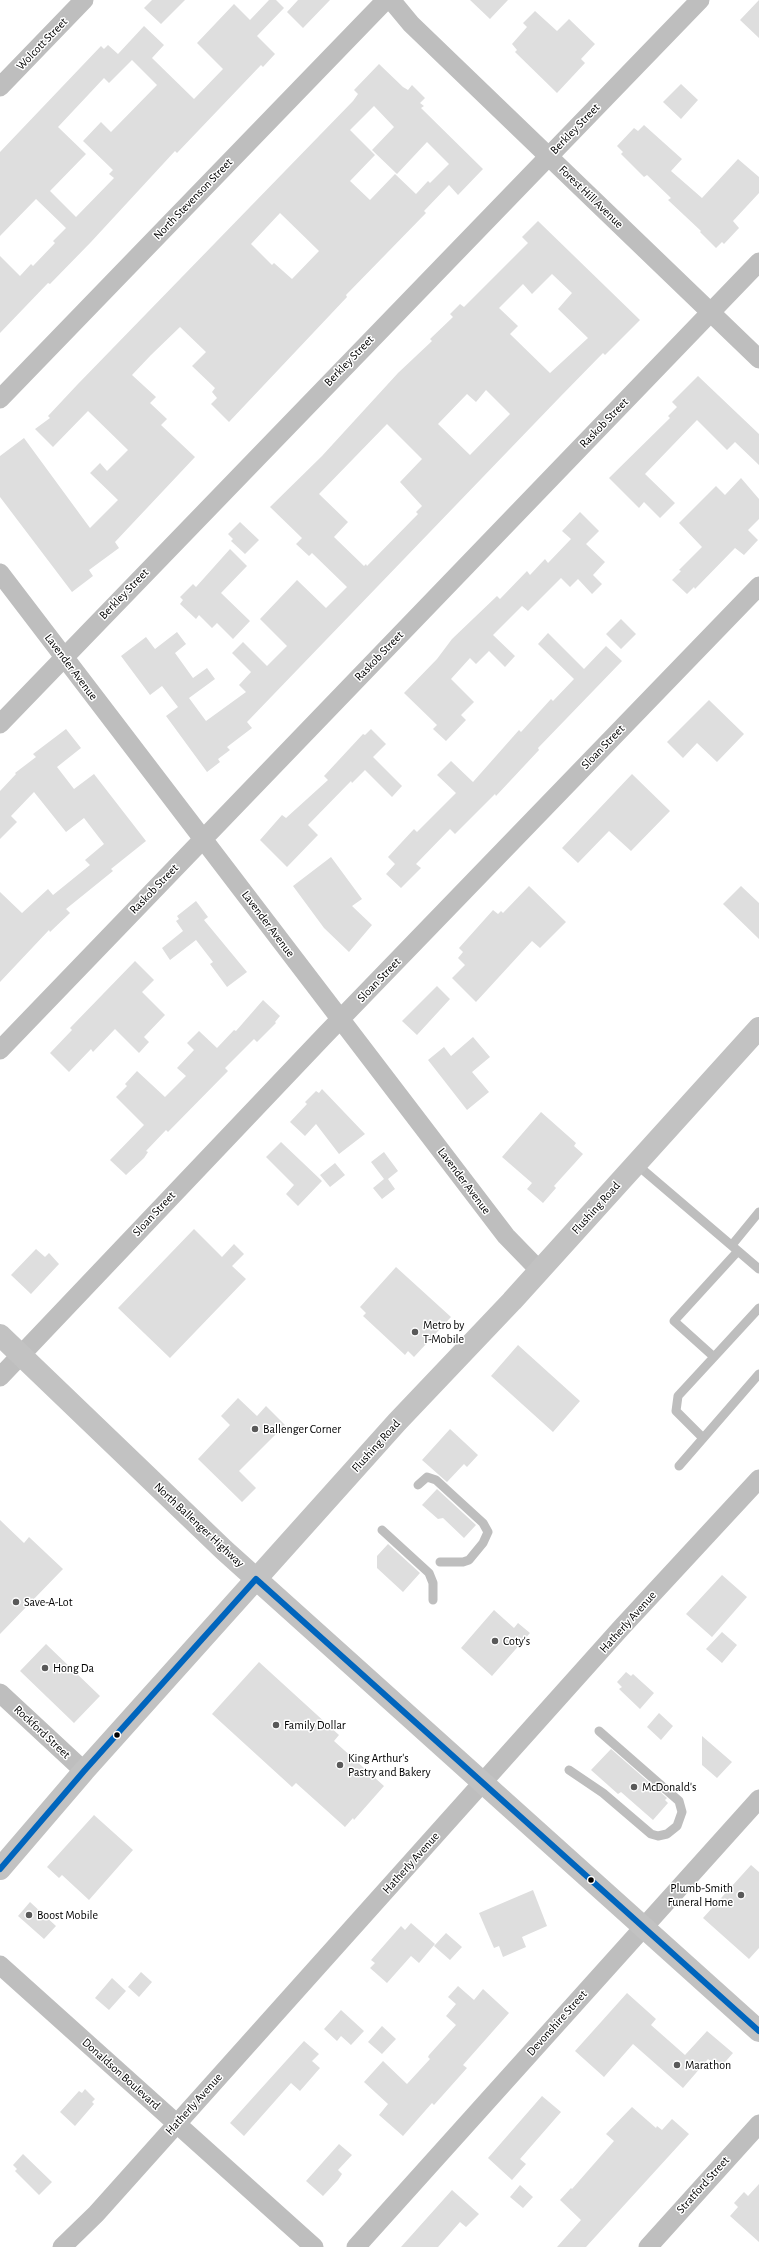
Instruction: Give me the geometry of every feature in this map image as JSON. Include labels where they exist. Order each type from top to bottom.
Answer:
[{"type":"main road","name":"Flushing Road","points":[[0,1869],[84,1771],[397,1422],[540,1271],[759,1028]]},
{"type":"main road","name":"North Ballenger Highway","points":[[0,1335],[256,1579],[759,2032]]},
{"type":"street","name":"Wolcott Street","points":[[0,87],[84,0]]},
{"type":"street","name":"North Stevenson Street","points":[[0,399],[386,0]]},
{"type":"street","name":"Forest Hill Avenue","points":[[391,0],[411,24],[759,359]]},
{"type":"street","name":"Berkley Street","points":[[0,724],[63,657],[700,0]]},
{"type":"street","name":"Raskob Street","points":[[0,1050],[759,262]]},
{"type":"street","name":"Lavender Avenue","points":[[0,573],[506,1236],[540,1271]]},
{"type":"street","name":"Sloan Street","points":[[0,1377],[341,1019],[759,586]]},
{"type":"street","name":"Hatherly Avenue","points":[[62,2247],[84,2227],[482,1784],[759,1479]]},
{"type":"street","name":"Rockford Street","points":[[0,1693],[84,1771]]},
{"type":"street","name":"Devonshire Street","points":[[356,2247],[759,1800]]},
{"type":"street","name":"Donaldson Boulevard","points":[[0,1965],[314,2247]]},
{"type":"street","name":"Stratford Street","points":[[648,2247],[759,2124]]},
{"type":"lane","points":[[636,1164],[759,1269]]},
{"type":"lane","points":[[714,1357],[674,1321],[735,1248],[759,1212]]},
{"type":"lane","points":[[703,1438],[676,1412],[678,1396],[759,1308]]},
{"type":"lane","points":[[679,1466],[759,1374]]},
{"type":"lane","points":[[418,1485],[427,1477],[436,1480],[483,1523],[488,1532],[483,1543],[469,1560],[463,1562],[440,1562]]},
{"type":"lane","points":[[382,1530],[429,1574],[433,1583],[433,1600]]},
{"type":"lane","points":[[569,1770],[603,1793],[651,1834],[658,1836],[667,1834],[677,1826],[682,1812],[680,1801],[599,1731]]},
{"type":"building","points":[[152,0],[185,0],[161,24],[144,8]]},
{"type":"building","points":[[269,0],[276,0],[284,8],[257,36],[275,54],[263,67],[261,65],[177,153],[175,151],[91,242],[50,284],[48,283],[0,333],[0,256],[20,276],[31,264],[33,266],[55,243],[53,241],[66,228],[36,199],[0,236],[0,152],[101,46],[104,49],[108,45],[118,54],[144,26],[164,45],[152,58],[194,99],[223,69],[197,43],[234,4],[250,20]],"holes":[[[132,60],[157,85],[111,132],[101,122],[83,141],[113,170],[109,174],[114,178],[76,217],[50,191],[86,154],[58,127],[104,78],[109,83]]]},
{"type":"building","points":[[298,0],[330,0],[303,28],[287,12]]},
{"type":"building","points":[[470,0],[508,0],[490,19]]},
{"type":"building","points":[[759,0],[759,38],[740,20]]},
{"type":"building","points":[[535,11],[557,31],[569,19],[595,44],[581,59],[585,63],[557,93],[515,52],[517,50],[512,44],[527,27],[523,23]]},
{"type":"building","points":[[379,64],[403,87],[408,90],[412,85],[425,98],[420,103],[424,106],[421,108],[483,169],[458,195],[449,185],[424,211],[426,213],[346,295],[347,297],[229,422],[211,404],[217,398],[212,392],[215,388],[192,366],[206,352],[180,327],[151,355],[132,375],[156,397],[150,403],[167,419],[161,425],[195,457],[115,542],[119,548],[89,570],[93,576],[72,592],[0,497],[0,456],[24,438],[90,528],[118,500],[90,473],[100,463],[107,471],[128,450],[88,411],[53,447],[35,429],[50,418],[48,416],[77,385],[353,101],[358,94],[354,90]],"holes":[[[374,106],[394,127],[372,150],[397,174],[427,142],[449,164],[430,183],[428,181],[416,194],[395,174],[370,200],[350,181],[375,155],[350,130]],[[280,213],[319,251],[292,279],[274,263],[272,265],[251,244]]]},
{"type":"building","points":[[681,84],[698,100],[681,119],[663,102]]},
{"type":"building","points":[[644,125],[682,159],[671,171],[702,198],[738,159],[759,177],[759,193],[733,221],[739,228],[724,244],[722,242],[716,248],[700,232],[701,231],[668,200],[671,198],[647,175],[644,177],[621,154],[623,152],[617,146],[634,128],[638,131]]},
{"type":"building","points":[[538,221],[640,320],[605,355],[603,353],[247,722],[252,728],[227,747],[230,750],[218,759],[220,762],[207,772],[166,716],[178,707],[162,686],[150,695],[121,656],[146,637],[155,649],[177,632],[186,644],[175,653],[193,678],[207,668],[215,679],[189,698],[206,721],[246,692],[239,685],[251,672],[232,653],[243,642],[267,666],[287,646],[260,619],[297,580],[326,608],[347,587],[312,553],[309,556],[296,544],[302,538],[270,507],[322,456],[398,373],[432,341],[430,339],[453,317],[450,314],[460,304],[464,307],[528,243],[522,237]],"holes":[[[552,274],[572,293],[558,309],[588,338],[550,373],[510,334],[518,326],[499,308],[523,284],[532,294]],[[486,390],[510,414],[470,455],[438,424],[467,394],[476,402]],[[387,424],[422,459],[400,482],[422,506],[416,512],[418,514],[367,566],[366,564],[364,566],[334,537],[348,522],[319,494]]]},
{"type":"building","points":[[698,376],[759,434],[759,465],[735,442],[727,450],[697,420],[645,474],[675,503],[660,518],[644,502],[639,508],[609,478],[670,418],[668,416],[677,407],[672,402]]},
{"type":"building","points":[[741,478],[759,499],[759,519],[748,530],[758,540],[744,555],[735,548],[695,589],[694,587],[687,594],[672,580],[681,571],[679,570],[702,547],[679,523],[716,486],[725,495]]},
{"type":"building","points":[[580,512],[599,531],[586,544],[605,562],[593,575],[602,584],[592,594],[578,579],[570,587],[561,578],[528,611],[522,606],[493,635],[515,656],[505,667],[489,651],[476,664],[470,658],[451,679],[474,702],[461,715],[466,720],[446,741],[433,729],[437,725],[404,693],[437,659],[452,639],[497,596],[500,599],[527,571],[530,575],[545,559],[548,563],[571,539],[562,531]]},
{"type":"building","points":[[240,522],[259,540],[245,554],[231,541],[233,539],[228,534]]},
{"type":"building","points":[[230,549],[247,566],[221,593],[250,621],[233,639],[217,623],[212,628],[199,615],[196,619],[180,604],[183,600],[180,597],[193,584],[196,587]]},
{"type":"building","points":[[621,619],[636,634],[621,649],[606,634]]},
{"type":"building","points":[[548,633],[584,669],[606,646],[622,661],[538,748],[539,750],[496,796],[495,794],[455,834],[450,829],[416,864],[421,868],[401,888],[386,874],[395,864],[388,857],[414,829],[417,832],[456,793],[437,775],[451,761],[473,782],[519,730],[521,732],[551,699],[553,701],[574,679],[538,644]]},
{"type":"building","points":[[709,700],[744,734],[717,762],[697,743],[683,758],[667,742]]},
{"type":"building","points":[[66,729],[81,748],[57,767],[74,789],[94,774],[146,841],[111,869],[113,871],[66,909],[70,913],[50,932],[49,930],[0,982],[0,892],[22,913],[48,889],[53,895],[90,865],[85,860],[104,844],[84,818],[66,832],[34,792],[11,816],[17,822],[0,839],[0,791],[16,774],[15,773],[36,757],[33,754]]},
{"type":"building","points":[[371,729],[386,744],[373,757],[402,786],[392,797],[365,770],[352,783],[351,781],[308,825],[318,835],[287,867],[260,840],[282,815],[286,818],[328,780],[324,776],[363,734],[365,735]]},
{"type":"building","points":[[632,774],[670,811],[631,851],[609,831],[578,863],[562,848]]},
{"type":"building","points":[[331,857],[362,899],[352,906],[372,925],[349,952],[324,928],[293,886]]},
{"type":"building","points":[[529,886],[566,922],[540,948],[532,941],[476,1002],[452,978],[465,965],[458,958],[463,952],[459,948],[493,910],[498,914],[501,911],[503,913]]},
{"type":"building","points":[[741,886],[759,903],[759,939],[723,904]]},
{"type":"building","points":[[196,901],[208,917],[204,920],[247,972],[227,987],[210,964],[213,962],[196,940],[170,960],[162,948],[183,931],[176,921],[179,919],[177,916]]},
{"type":"building","points":[[135,961],[154,980],[142,992],[165,1015],[144,1037],[149,1042],[139,1053],[115,1029],[93,1052],[91,1049],[69,1072],[50,1053],[72,1030],[70,1028]]},
{"type":"building","points":[[437,986],[450,999],[417,1035],[402,1021]]},
{"type":"building","points":[[263,1000],[280,1016],[275,1022],[276,1023],[257,1042],[254,1039],[225,1068],[228,1071],[168,1132],[166,1130],[146,1151],[148,1152],[144,1158],[126,1175],[110,1160],[144,1125],[116,1097],[127,1086],[125,1084],[137,1071],[165,1097],[186,1076],[177,1068],[194,1050],[187,1043],[199,1031],[217,1048],[234,1030],[236,1031]]},
{"type":"building","points":[[473,1037],[490,1057],[472,1072],[489,1092],[467,1110],[428,1060],[444,1047],[451,1056]]},
{"type":"building","points":[[322,1089],[365,1134],[339,1154],[316,1124],[305,1136],[290,1122],[307,1104],[305,1102],[316,1091],[319,1093]]},
{"type":"building","points":[[541,1112],[576,1143],[574,1146],[583,1154],[554,1186],[556,1188],[543,1203],[527,1189],[532,1183],[502,1157]]},
{"type":"building","points":[[281,1142],[322,1181],[298,1206],[286,1194],[294,1185],[266,1157]]},
{"type":"building","points":[[384,1152],[398,1171],[388,1179],[395,1189],[382,1199],[373,1188],[384,1179],[371,1162]]},
{"type":"building","points":[[335,1163],[345,1175],[330,1187],[320,1175]]},
{"type":"building","points":[[194,1229],[222,1257],[234,1244],[244,1254],[232,1266],[246,1279],[170,1358],[118,1308]]},
{"type":"building","points":[[36,1249],[45,1257],[49,1253],[59,1264],[31,1294],[11,1275]]},
{"type":"building","points":[[396,1267],[451,1317],[414,1357],[408,1351],[405,1355],[363,1316],[366,1313],[360,1307]]},
{"type":"building","points":[[518,1345],[580,1401],[553,1432],[491,1376]]},
{"type":"building","points":[[238,1398],[257,1416],[266,1406],[285,1425],[239,1471],[256,1488],[242,1502],[198,1459],[230,1425],[221,1416]]},
{"type":"building","points":[[450,1429],[478,1455],[467,1467],[464,1464],[447,1482],[422,1460]]},
{"type":"building","points":[[437,1489],[476,1525],[464,1538],[443,1518],[438,1519],[422,1505]]},
{"type":"building","name":"Save-A-Lot","points":[[0,1520],[24,1543],[29,1537],[63,1569],[0,1634]]},
{"type":"building","points":[[388,1544],[420,1573],[403,1592],[377,1568],[377,1556]]},
{"type":"building","points":[[722,1575],[747,1597],[712,1637],[686,1614]]},
{"type":"building","name":"Coty's","points":[[494,1610],[514,1628],[518,1623],[530,1633],[492,1676],[461,1648]]},
{"type":"building","points":[[722,1632],[737,1645],[722,1663],[706,1649]]},
{"type":"building","points":[[46,1644],[100,1696],[74,1723],[20,1671]]},
{"type":"building","name":"Family Dollar","points":[[259,1662],[339,1735],[334,1741],[384,1786],[354,1820],[353,1818],[345,1827],[296,1783],[292,1787],[212,1714]]},
{"type":"building","points":[[626,1672],[631,1676],[633,1674],[654,1693],[640,1709],[619,1689],[622,1687],[617,1682]]},
{"type":"building","points":[[659,1713],[673,1726],[661,1740],[647,1727]]},
{"type":"building","points":[[702,1736],[732,1762],[717,1778],[702,1765]]},
{"type":"building","name":"McDonald's","points":[[611,1749],[667,1798],[665,1800],[668,1803],[653,1820],[621,1792],[618,1794],[591,1770]]},
{"type":"building","points":[[94,1815],[133,1850],[89,1900],[62,1875],[59,1878],[47,1867]]},
{"type":"building","name":"Plumb-Smith Funeral Home","points":[[751,1865],[759,1872],[759,1948],[749,1959],[703,1918]]},
{"type":"building","points":[[533,1890],[547,1926],[522,1937],[526,1947],[503,1957],[499,1946],[494,1948],[479,1913]]},
{"type":"building","points":[[30,1902],[56,1926],[44,1939],[18,1916]]},
{"type":"building","points":[[411,1923],[435,1944],[419,1963],[411,1956],[387,1983],[370,1968],[375,1963],[371,1960],[401,1926],[405,1930]]},
{"type":"building","points":[[446,1933],[462,1947],[450,1960],[434,1946]]},
{"type":"building","points":[[141,1972],[152,1982],[139,1997],[128,1987]]},
{"type":"building","points":[[112,1978],[126,1991],[109,2010],[95,1998]]},
{"type":"building","points":[[458,1986],[474,2000],[483,1989],[509,2013],[463,2065],[467,2068],[434,2105],[432,2103],[403,2136],[379,2115],[388,2104],[364,2082],[383,2061],[407,2084],[430,2059],[428,2057],[429,2055],[456,2025],[446,2016],[456,2004],[448,1997]]},
{"type":"building","points":[[627,1993],[656,2019],[651,2025],[685,2055],[707,2031],[733,2053],[719,2069],[708,2059],[683,2088],[633,2044],[604,2077],[575,2051]]},
{"type":"building","points":[[341,2010],[364,2031],[351,2045],[341,2036],[337,2041],[324,2029]]},
{"type":"building","points":[[382,2026],[396,2039],[382,2054],[368,2042]]},
{"type":"building","points":[[304,2041],[319,2054],[312,2061],[320,2068],[300,2091],[291,2083],[244,2136],[230,2123]]},
{"type":"building","points":[[85,2089],[95,2099],[92,2102],[94,2104],[75,2126],[60,2112],[79,2091],[82,2093]]},
{"type":"building","points":[[542,2096],[561,2112],[520,2159],[526,2164],[512,2180],[488,2158]]},
{"type":"building","points":[[632,2107],[656,2128],[657,2126],[662,2130],[672,2119],[689,2134],[586,2247],[557,2247],[581,2220],[560,2200],[571,2188],[572,2189],[614,2141],[606,2134]]},
{"type":"building","points":[[339,2144],[352,2155],[338,2170],[342,2174],[338,2180],[323,2196],[306,2181]]},
{"type":"building","points":[[23,2154],[52,2182],[39,2195],[15,2171],[17,2169],[13,2165]]},
{"type":"building","points":[[759,2184],[759,2242],[730,2216],[738,2207],[734,2203],[744,2192],[748,2196]]},
{"type":"building","points":[[520,2185],[533,2197],[523,2208],[510,2197]]},
{"type":"building","points":[[452,2190],[479,2214],[466,2227],[460,2222],[438,2247],[401,2247]]},
{"type":"transit line","points":[[0,1869],[84,1771],[256,1579],[759,2031]]},
{"type":"place","name":"Metro by T-Mobile","points":[[415,1332]]},
{"type":"place","name":"Ballenger Corner","points":[[255,1429]]},
{"type":"place","name":"Save-A-Lot","points":[[16,1602]]},
{"type":"place","name":"Coty's","points":[[495,1641]]},
{"type":"place","name":"Hong Da","points":[[45,1668]]},
{"type":"place","name":"Family Dollar","points":[[276,1725]]},
{"type":"place","name":"King Arthur's Pastry and Bakery","points":[[340,1765]]},
{"type":"place","name":"McDonald's","points":[[634,1787]]},
{"type":"place","name":"Plumb-Smith Funeral Home","points":[[741,1895]]},
{"type":"place","name":"Boost Mobile","points":[[29,1915]]},
{"type":"place","name":"Marathon","points":[[677,2065]]}]
